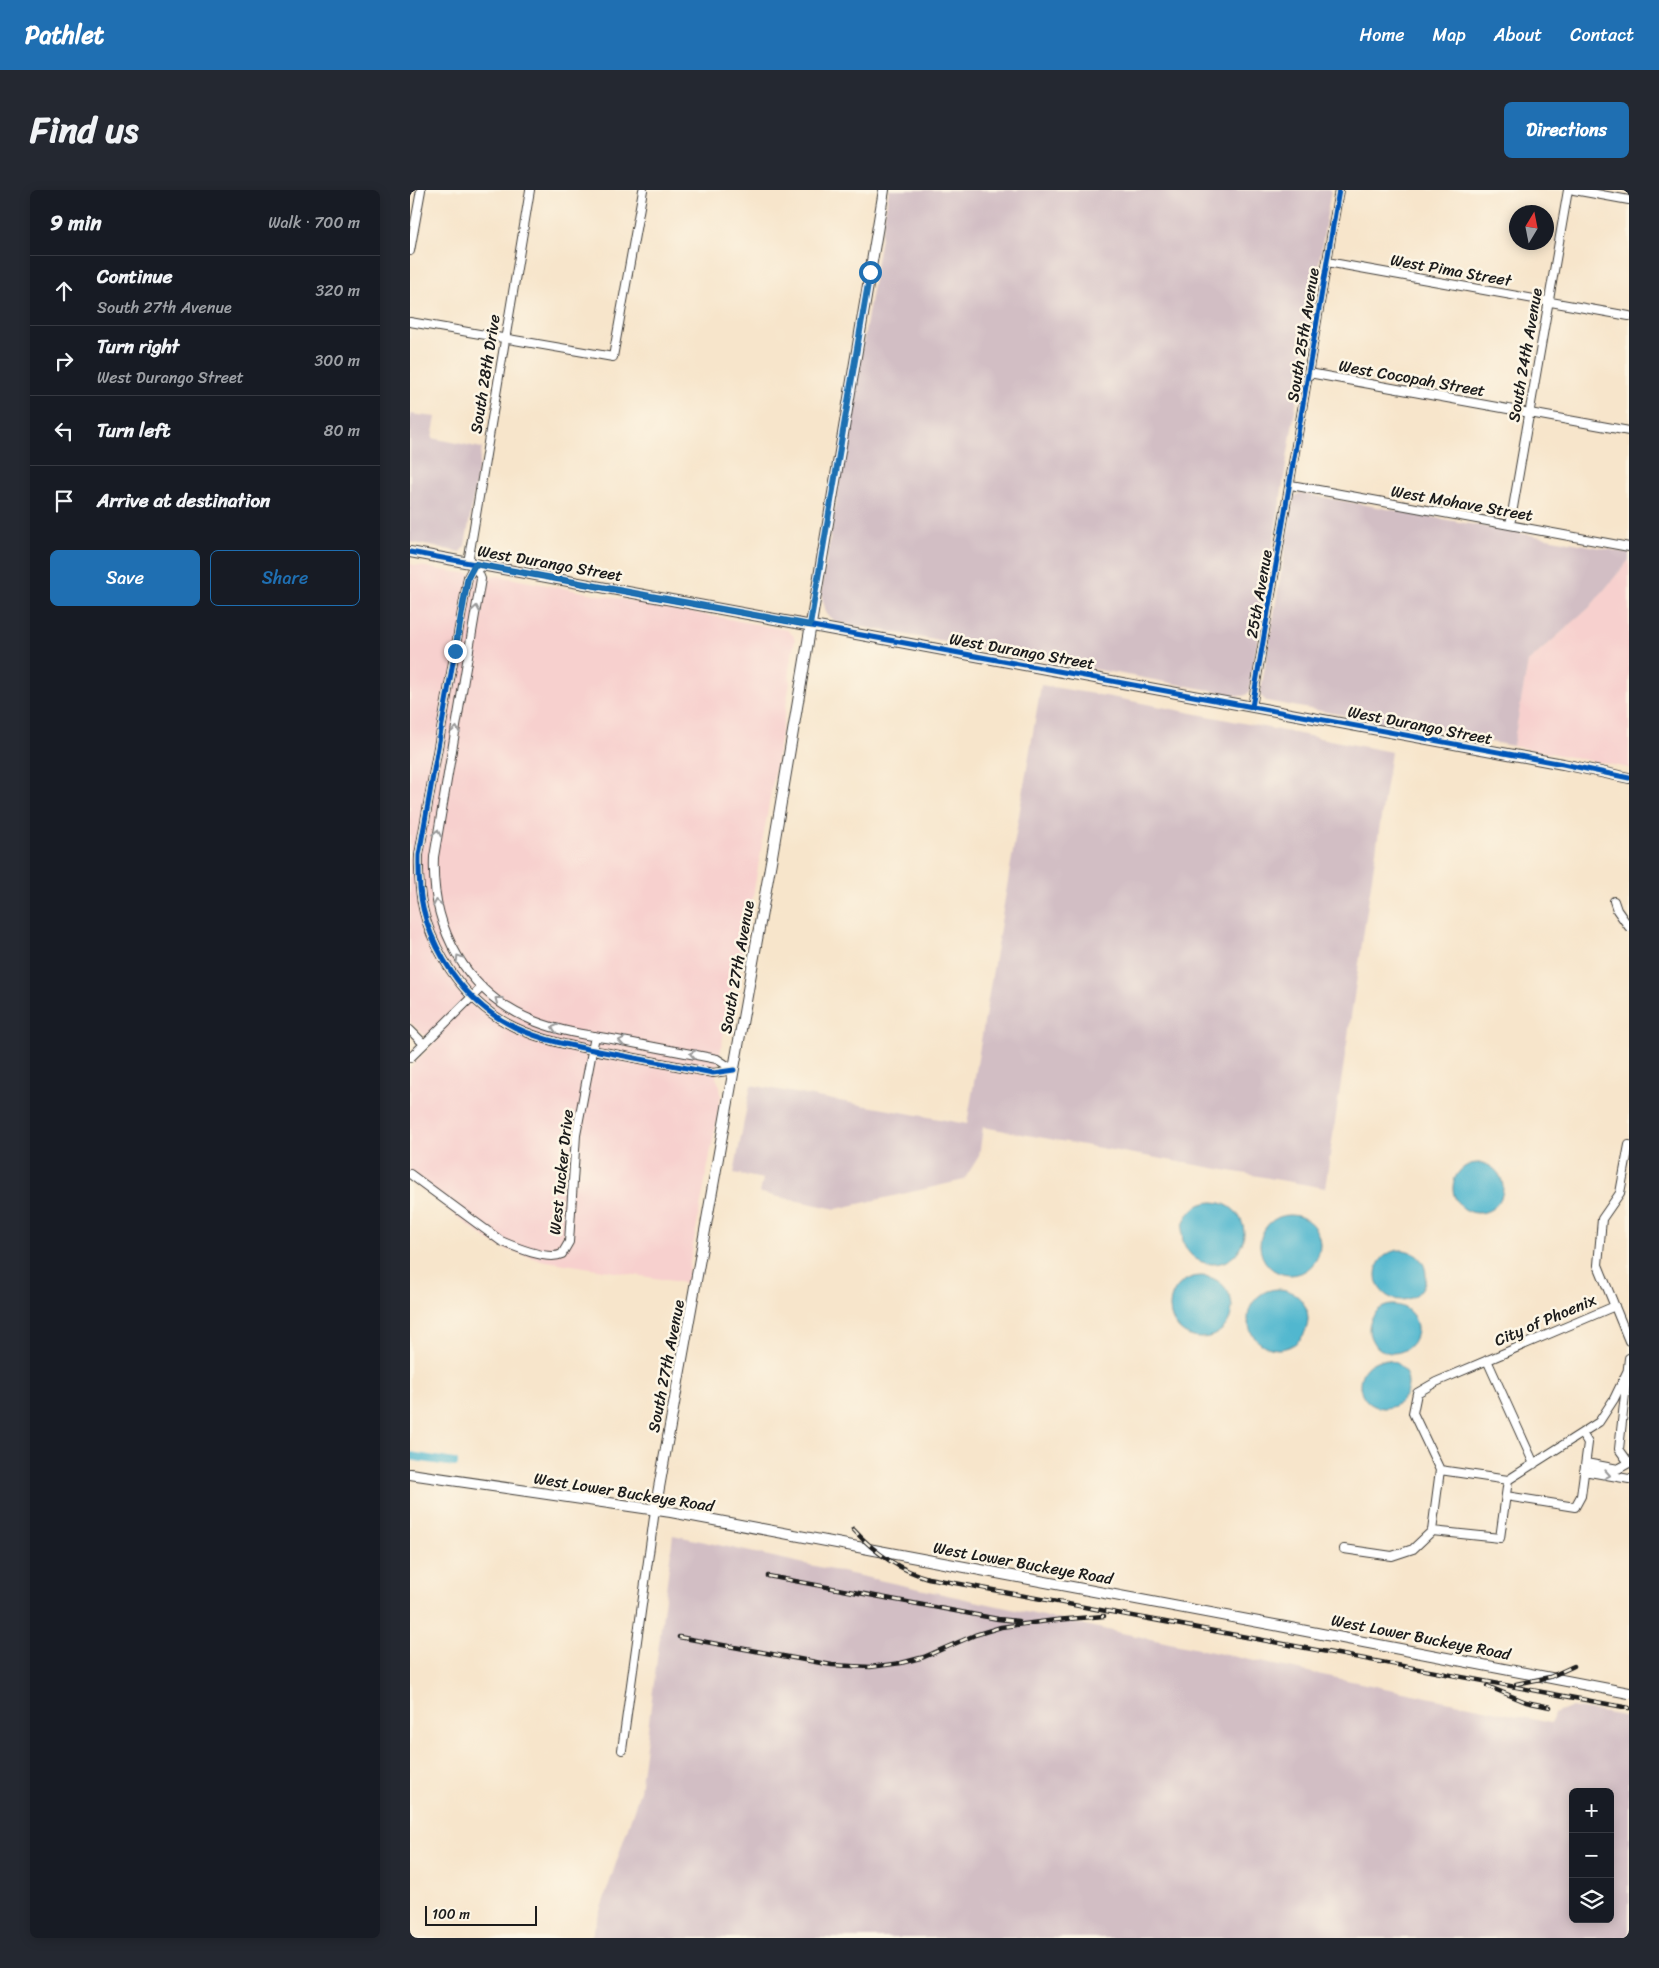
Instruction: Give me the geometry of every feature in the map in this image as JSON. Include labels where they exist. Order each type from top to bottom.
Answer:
[{"type":"main road","name":"South 27th Avenue","points":[[655,1510],[772,856],[884,190]]},
{"type":"main road","name":"West Durango Street","points":[[410,552],[1629,778]]},
{"type":"main road","points":[[1606,773],[1629,774]]},
{"type":"main road","name":"West Lower Buckeye Road","points":[[410,1474],[655,1510],[1271,1624],[1629,1693]]},
{"type":"street","points":[[410,251],[421,190]]},
{"type":"street","name":"South 28th Drive","points":[[472,564],[505,339],[530,190]]},
{"type":"street","points":[[410,322],[613,357],[643,190]]},
{"type":"street","name":"South 25th Avenue","points":[[1290,485],[1339,190]]},
{"type":"street","name":"South 24th Avenue","points":[[1510,525],[1568,190]]},
{"type":"street","points":[[1574,190],[1629,200]]},
{"type":"street","name":"West Pima Street","points":[[1327,262],[1629,316]]},
{"type":"street","name":"West Cocopah Street","points":[[1309,373],[1629,432]]},
{"type":"street","name":"West Mohave Street","points":[[1290,485],[1629,547]]},
{"type":"street","name":"25th Avenue","points":[[1252,707],[1290,485]]},
{"type":"street","points":[[472,564],[481,579],[436,843],[434,883],[440,917],[446,932],[463,964],[482,987],[516,1013],[562,1030],[717,1059],[734,1070]]},
{"type":"street","points":[[472,564],[468,577],[424,828],[418,878],[419,896],[426,923],[437,947],[451,972],[471,997],[497,1018],[512,1027],[544,1040],[592,1050],[713,1073],[734,1070]]},
{"type":"street","points":[[1614,900],[1617,910],[1629,927]]},
{"type":"street","points":[[410,1058],[482,987]]},
{"type":"street","points":[[410,1030],[424,1044]]},
{"type":"street","name":"West Tucker Drive","points":[[410,1174],[501,1241],[551,1257],[562,1254],[568,1242],[576,1135],[596,1036]]},
{"type":"street","points":[[1629,1145],[1620,1193],[1602,1219],[1598,1265],[1629,1341]]},
{"type":"street","name":"City of Phoenix","points":[[1440,1470],[1413,1413],[1417,1393],[1436,1382],[1615,1306]]},
{"type":"street","points":[[1585,1467],[1618,1469],[1629,1463],[1619,1449],[1629,1358]]},
{"type":"street","name":"City of Phoenix","points":[[1487,1360],[1534,1464]]},
{"type":"street","points":[[1344,1549],[1392,1556],[1414,1548],[1432,1531],[1440,1470],[1508,1480],[1599,1422],[1614,1399],[1627,1372]]},
{"type":"street","points":[[1506,1496],[1575,1507],[1581,1496],[1588,1443],[1582,1433]]},
{"type":"street","points":[[1585,1467],[1629,1479]]},
{"type":"street","points":[[1432,1531],[1500,1538],[1508,1480]]},
{"type":"street","name":"South 27th Avenue","points":[[622,1750],[655,1510]]},
{"type":"shaded area","points":[[889,190],[1331,190],[1249,692],[1246,695],[1242,696],[836,622],[827,615],[822,598],[822,586]]},
{"type":"shaded area","points":[[410,414],[436,417],[432,438],[482,448],[465,546],[460,552],[410,542]]},
{"type":"shaded area","points":[[1300,493],[1629,553],[1629,560],[1589,608],[1528,662],[1513,746],[1266,701],[1260,695],[1294,497]]},
{"type":"shaded area","points":[[1629,560],[1629,768],[1513,746],[1528,662],[1589,608]]},
{"type":"shaded area","points":[[410,564],[453,572],[498,576],[787,630],[793,635],[795,640],[789,669],[790,683],[743,953],[730,998],[716,1078],[720,1086],[721,1096],[686,1283],[540,1260],[505,1249],[486,1239],[410,1180],[410,1068],[433,1044],[410,1022]]},
{"type":"shaded area","points":[[1041,685],[1391,752],[1325,1188],[983,1127],[979,1156],[964,1180],[836,1209],[760,1193],[763,1179],[734,1173],[751,1085],[967,1124]]},
{"type":"shaded area","points":[[673,1535],[1103,1629],[1551,1723],[1554,1714],[1572,1707],[1629,1717],[1629,1938],[591,1938],[640,1791]]},
{"type":"water","points":[[1478,1163],[1487,1165],[1498,1174],[1503,1188],[1501,1197],[1492,1208],[1478,1213],[1469,1211],[1458,1202],[1453,1188],[1455,1179],[1464,1168]]},
{"type":"water","points":[[1213,1202],[1225,1205],[1235,1211],[1241,1221],[1244,1233],[1241,1245],[1235,1255],[1225,1261],[1213,1264],[1201,1261],[1191,1255],[1185,1245],[1182,1233],[1185,1221],[1191,1211],[1201,1205]]},
{"type":"water","points":[[1284,1215],[1296,1215],[1312,1223],[1318,1233],[1320,1245],[1318,1257],[1312,1267],[1296,1275],[1284,1275],[1268,1267],[1260,1251],[1260,1239],[1268,1223]]},
{"type":"water","points":[[1401,1250],[1410,1252],[1421,1261],[1426,1275],[1424,1284],[1415,1295],[1401,1300],[1392,1298],[1381,1289],[1376,1275],[1378,1266],[1387,1255]]},
{"type":"water","points":[[1195,1276],[1207,1276],[1223,1285],[1230,1295],[1232,1307],[1230,1319],[1223,1329],[1207,1338],[1195,1338],[1184,1333],[1175,1324],[1170,1313],[1170,1301],[1175,1290],[1184,1281]]},
{"type":"water","points":[[1278,1289],[1295,1294],[1303,1302],[1308,1319],[1303,1336],[1295,1344],[1278,1349],[1261,1344],[1253,1336],[1248,1319],[1253,1302],[1261,1294]]},
{"type":"water","points":[[1388,1305],[1398,1305],[1407,1309],[1413,1315],[1416,1320],[1416,1338],[1407,1349],[1398,1353],[1388,1353],[1379,1349],[1373,1343],[1369,1334],[1369,1324],[1373,1315],[1379,1309]]},
{"type":"water","points":[[1379,1360],[1389,1360],[1401,1367],[1408,1379],[1408,1389],[1401,1401],[1389,1408],[1379,1408],[1371,1404],[1364,1397],[1360,1389],[1360,1379],[1364,1371],[1371,1364]]},
{"type":"waterway","points":[[410,1456],[454,1463]]},
{"type":"railway","points":[[853,1529],[887,1559],[907,1570],[928,1578],[1629,1708]]},
{"type":"railway","points":[[768,1576],[998,1619],[1018,1621]]},
{"type":"railway","points":[[679,1637],[832,1665],[870,1667],[901,1663],[924,1657],[975,1635],[1001,1627],[1104,1616]]},
{"type":"railway","points":[[1516,1684],[1550,1677],[1574,1666]]},
{"type":"railway","points":[[1487,1686],[1526,1702],[1550,1707]]},
{"type":"cycle path","points":[[1252,707],[1339,190]]},
{"type":"cycle path","points":[[410,552],[1563,764],[1629,778]]},
{"type":"cycle path","points":[[475,564],[468,577],[419,855],[423,909],[437,947],[460,983],[477,1001],[495,1016],[514,1027],[558,1043],[583,1048],[713,1073],[734,1070]]},
{"type":"route","points":[[455,651],[468,577],[475,564],[810,625],[870,272]]}]
